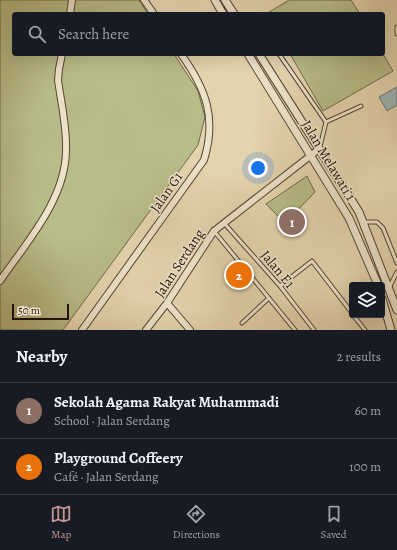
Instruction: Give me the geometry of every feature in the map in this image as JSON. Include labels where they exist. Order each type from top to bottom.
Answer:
[{"type":"street","points":[[70,12],[72,0]]},
{"type":"street","points":[[144,0],[153,12]]},
{"type":"street","points":[[215,0],[222,12]]},
{"type":"street","points":[[225,0],[233,12]]},
{"type":"street","points":[[0,281],[47,211],[60,183],[66,149],[58,80],[58,69],[61,56]]},
{"type":"street","name":"Jalan G1","points":[[82,330],[204,160],[210,132],[210,115],[206,100],[182,56]]},
{"type":"street","name":"Jalan Melawati 1","points":[[249,56],[349,218],[377,282]]},
{"type":"street","name":"Jalan Melawati 1","points":[[260,56],[359,212],[397,310]]},
{"type":"street","name":"Jalan Serdang","points":[[146,330],[167,303],[214,231],[319,148]]},
{"type":"street","points":[[167,303],[190,330]]},
{"type":"street","points":[[385,309],[391,330]]},
{"type":"lane","points":[[397,27],[397,34]]},
{"type":"lane","points":[[280,56],[326,122],[319,148]]},
{"type":"lane","points":[[326,122],[361,106]]},
{"type":"lane","points":[[363,222],[377,222],[383,228],[397,264]]},
{"type":"lane","name":"Jalan E1","points":[[224,223],[280,286],[314,330]]},
{"type":"lane","name":"Jalan E1","points":[[214,231],[295,330]]},
{"type":"lane","points":[[280,286],[312,262],[349,309]]},
{"type":"lane","points":[[389,288],[397,272]]},
{"type":"lane","points":[[242,322],[269,298]]},
{"type":"lane","points":[[356,318],[365,330]]},
{"type":"green space","points":[[0,0],[139,0],[147,12],[12,12],[12,56],[175,56],[198,91],[205,117],[198,145],[63,330],[0,330]]},
{"type":"green space","points":[[289,0],[351,0],[359,12],[269,12]]},
{"type":"green space","points":[[291,56],[384,56],[393,71],[323,111]]},
{"type":"green space","points":[[307,176],[315,192],[285,223],[266,204]]},
{"type":"water","points":[[397,87],[397,105],[387,111],[379,97]]},
{"type":"place","name":"Sekolah Agama Rakyat Muhammadi","points":[[292,222]]},
{"type":"place","name":"Playground Coffeery","points":[[239,275]]}]
